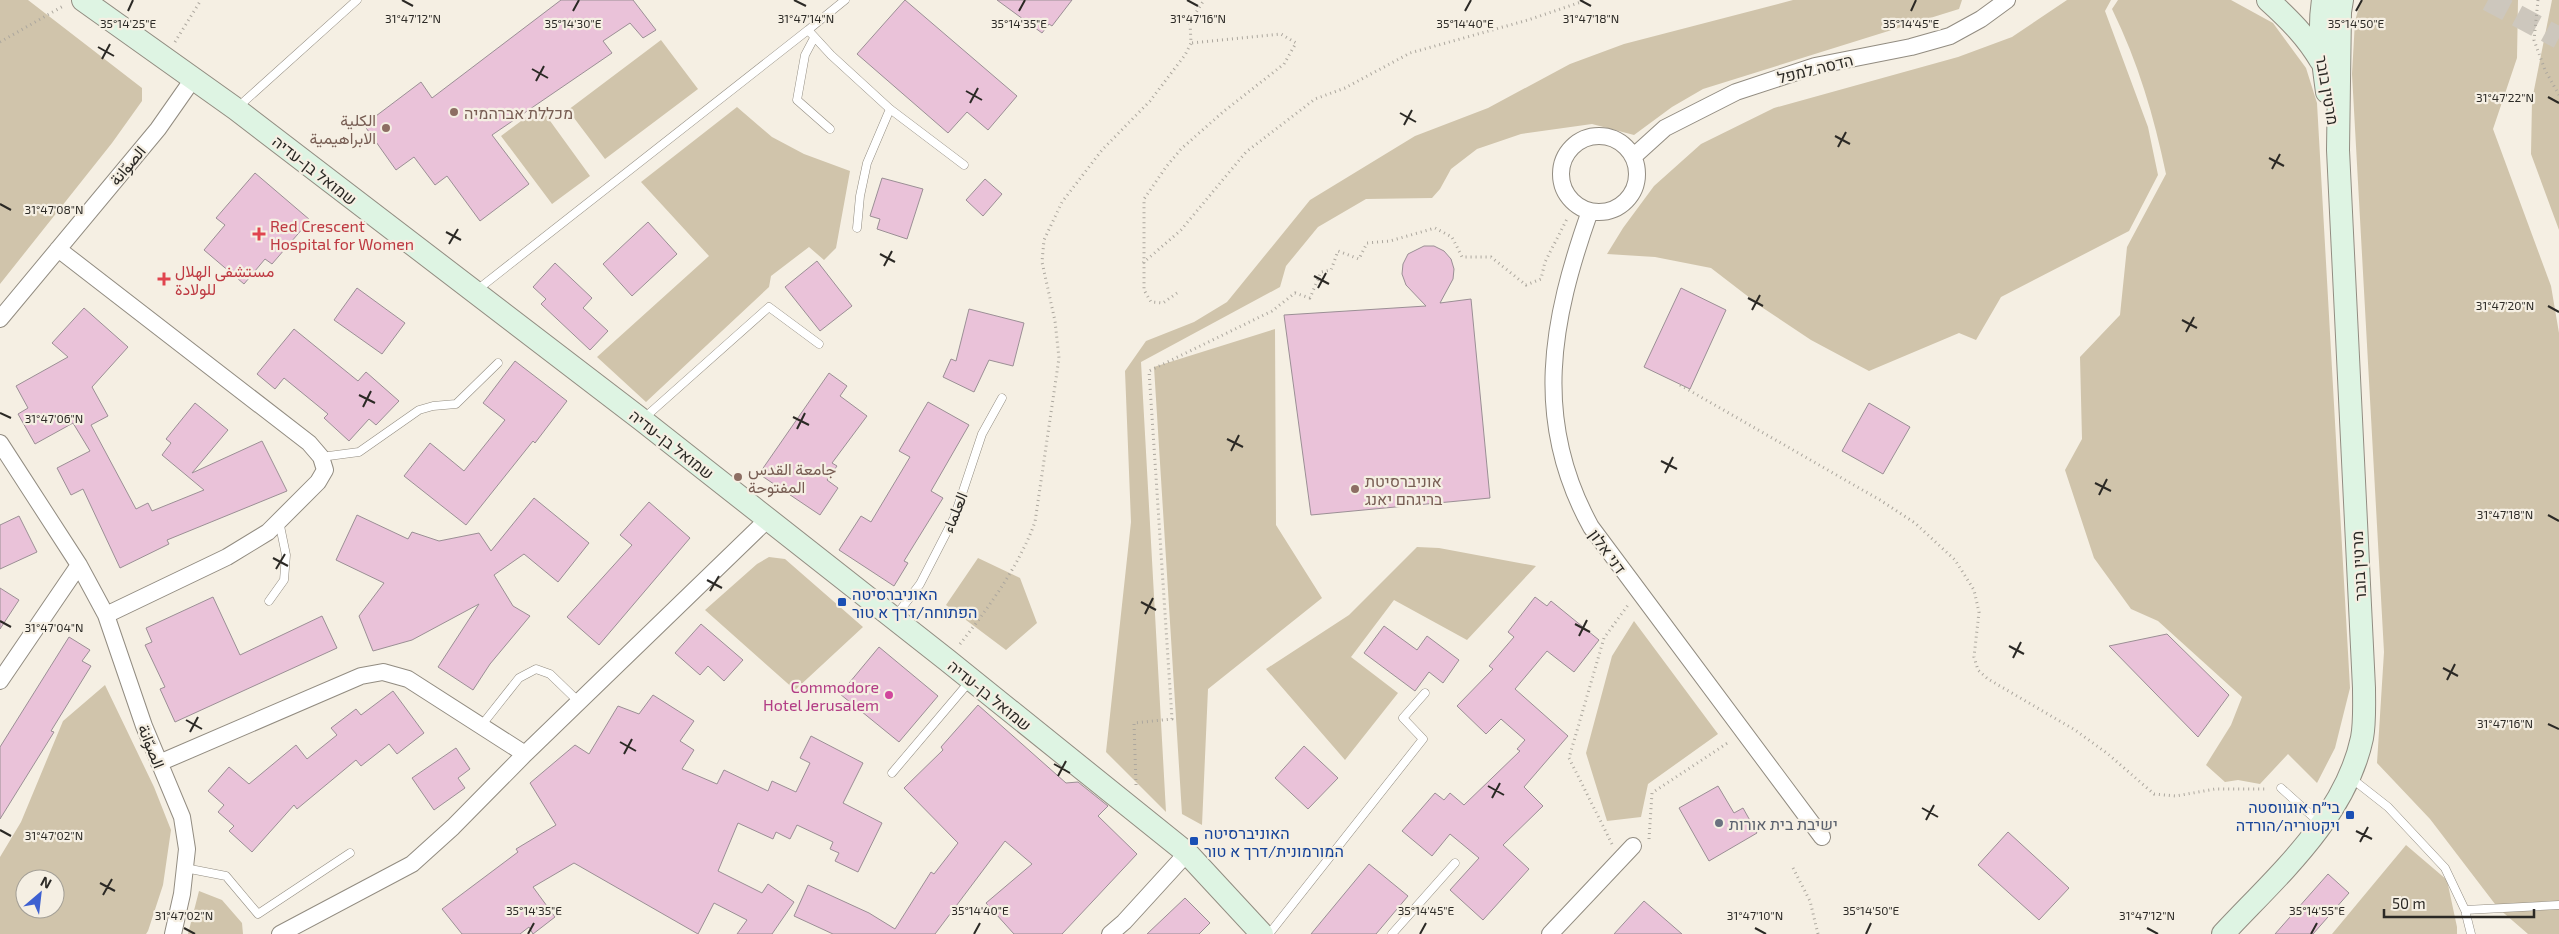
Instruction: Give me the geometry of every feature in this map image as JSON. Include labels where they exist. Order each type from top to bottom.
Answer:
[{"type":"street","name":"הדסה למפל","points":[[1633,157],[1665,128],[1736,92],[1815,66],[1927,43],[1950,36],[1981,19],[2007,0]]},
{"type":"street","points":[[2270,0],[2331,6]]},
{"type":"street","points":[[2270,0],[2310,42],[2323,64]]},
{"type":"street","name":"שמואל בן-עדיה","points":[[74,2],[166,58],[236,109],[642,420],[947,660],[1187,853],[1262,934]]},
{"type":"street","name":"מרטין בובר","points":[[2331,6],[2323,64],[2338,150]]},
{"type":"street","name":"מרטין בובר","points":[[2222,934],[2322,825],[2350,777],[2362,738],[2364,688],[2331,6]]},
{"type":"street","name":"الصوّانة","points":[[0,319],[158,129],[193,79]]},
{"type":"street","points":[[1598,136],[1612,138],[1623,145],[1633,157],[1637,175],[1630,197],[1621,206],[1608,212],[1590,212],[1574,204],[1566,193],[1561,181],[1561,168],[1567,153],[1585,138],[1598,136]]},
{"type":"street","name":"דני אלון","points":[[1590,212],[1568,275],[1558,323],[1553,394],[1555,428],[1570,487],[1590,527],[1822,837]]},
{"type":"street","points":[[58,249],[310,443],[321,457],[325,470],[318,482],[268,532],[227,557],[106,616]]},
{"type":"street","name":"الصوّانة","points":[[0,444],[79,565],[106,616],[144,726],[182,817],[187,849],[174,934]]},
{"type":"street","points":[[280,934],[412,864],[453,828],[525,754],[768,519]]},
{"type":"street","points":[[0,681],[79,565]]},
{"type":"street","points":[[159,763],[361,676],[382,672],[408,679],[525,754]]},
{"type":"street","points":[[1550,934],[1633,846]]},
{"type":"street","points":[[1110,934],[1124,922],[1187,853]]},
{"type":"lane","points":[[236,109],[357,0]]},
{"type":"lane","points":[[474,292],[845,0]]},
{"type":"lane","points":[[808,30],[814,38],[890,109],[964,165]]},
{"type":"lane","points":[[814,38],[805,55],[797,100],[830,129]]},
{"type":"lane","points":[[857,228],[867,163],[890,109]]},
{"type":"lane","points":[[642,420],[770,307],[819,344]]},
{"type":"lane","points":[[321,457],[359,452],[419,410],[433,406],[456,404],[498,363]]},
{"type":"lane","name":"العلماء","points":[[894,619],[920,584],[954,518],[982,434],[1002,398]]},
{"type":"lane","points":[[269,601],[284,580],[286,555],[279,521]]},
{"type":"lane","points":[[481,726],[519,678],[536,669],[550,674],[579,702]]},
{"type":"lane","points":[[892,773],[971,681]]},
{"type":"lane","points":[[1269,934],[1423,739],[1403,718],[1425,693]]},
{"type":"lane","points":[[2350,777],[2388,807],[2445,868],[2465,910],[2471,934]]},
{"type":"lane","points":[[2281,788],[2322,825]]},
{"type":"lane","points":[[185,868],[226,876],[258,914],[350,853]]},
{"type":"lane","points":[[1392,934],[1455,864]]},
{"type":"lane","points":[[2465,910],[2559,905]]},
{"type":"path","points":[[166,58],[201,0]]},
{"type":"path","points":[[947,660],[979,620],[1026,547],[1034,522],[1058,358],[1055,321],[1042,262],[1044,240],[1062,202],[1102,150],[1150,101],[1185,55],[1191,43],[1190,22],[1204,0]]},
{"type":"path","points":[[1143,263],[1181,230],[1246,152],[1315,100],[1345,88],[1410,53],[1528,20],[1587,0]]},
{"type":"path","points":[[2538,0],[2534,40],[2545,70],[2559,95]]},
{"type":"path","points":[[0,42],[74,2]]},
{"type":"path","points":[[1177,293],[1163,303],[1151,302],[1144,290],[1144,199],[1181,149],[1223,112],[1284,64],[1296,42],[1281,34],[1191,43]]},
{"type":"path","points":[[1136,813],[1134,723],[1172,719],[1149,371],[1272,311],[1295,293],[1310,298],[1321,272],[1331,270],[1338,251],[1359,259],[1367,243],[1390,241],[1434,228],[1452,237],[1462,257],[1491,258],[1526,285],[1541,279],[1545,262],[1569,214]]},
{"type":"path","points":[[1680,384],[1880,500],[1915,523],[1955,560],[1974,590],[1979,612],[1974,657],[1978,670],[1988,679],[2075,730],[2108,754],[2154,794],[2176,796],[2215,789],[2281,788]]},
{"type":"path","points":[[1620,860],[1569,758],[1604,638],[1638,590]]},
{"type":"path","points":[[1633,846],[1639,840],[1649,840],[1652,793],[1744,732]]},
{"type":"path","points":[[1793,868],[1810,901],[1818,934]]},
{"type":"shaded area","points":[[0,0],[28,0],[142,88],[142,101],[112,143],[0,284]]},
{"type":"shaded area","points":[[1793,0],[1962,0],[1959,9],[1703,89],[1672,107],[1634,135],[1592,124],[1521,134],[1477,149],[1451,169],[1440,189],[1432,198],[1366,199],[1318,227],[1286,266],[1280,287],[1141,362],[1166,812],[1106,752],[1131,522],[1125,371],[1146,341],[1194,322],[1227,302],[1310,200],[1415,136],[1488,108],[1570,64],[1624,44]]},
{"type":"shaded area","points":[[2067,0],[2111,0],[2105,11],[2148,127],[2158,175],[2129,231],[2001,297],[1976,340],[1959,333],[1869,371],[1811,340],[1763,308],[1711,268],[1655,257],[1607,254],[1623,228],[1654,186],[1701,144],[1774,108],[1958,57],[2012,37]]},
{"type":"shaded area","points":[[2118,0],[2231,0],[2273,23],[2306,68],[2317,103],[2350,688],[2335,748],[2317,783],[2288,754],[2260,784],[2238,780],[2225,782],[2206,765],[2231,725],[2242,697],[2158,621],[2131,609],[2094,558],[2065,470],[2082,439],[2080,357],[2120,315],[2127,247],[2166,174],[2144,90],[2130,49],[2112,9]]},
{"type":"shaded area","points":[[2361,0],[2518,0],[2517,58],[2493,129],[2551,286],[2559,333],[2559,934],[2528,934],[2498,908],[2430,819],[2377,763],[2384,652],[2352,74],[2355,21]]},
{"type":"shaded area","points":[[2552,0],[2559,0],[2559,230],[2531,154],[2532,100]]},
{"type":"shaded area","points":[[661,40],[698,89],[605,159],[568,110]]},
{"type":"shaded area","points":[[540,107],[590,176],[552,204],[501,136]]},
{"type":"shaded area","points":[[737,107],[772,137],[804,154],[850,171],[836,248],[824,260],[809,247],[771,276],[769,287],[646,402],[597,357],[709,256],[641,182]]},
{"type":"shaded area","points":[[1275,329],[1276,525],[1322,598],[1208,689],[1202,825],[1182,814],[1154,367]]},
{"type":"shaded area","points":[[1417,547],[1439,548],[1536,566],[1467,640],[1394,600],[1351,657],[1398,693],[1345,760],[1266,669],[1349,615]]},
{"type":"shaded area","points":[[769,557],[785,559],[863,627],[795,690],[705,610],[757,564]]},
{"type":"shaded area","points":[[978,558],[1020,578],[1037,623],[1006,650],[946,605]]},
{"type":"shaded area","points":[[1634,621],[1718,734],[1648,784],[1641,817],[1607,821],[1586,753],[1612,656]]},
{"type":"shaded area","points":[[105,685],[154,787],[171,830],[163,885],[146,934],[0,934],[0,857],[21,822],[63,721]]},
{"type":"shaded area","points":[[2406,845],[2447,880],[2457,934],[2332,934]]},
{"type":"shaded area","points":[[199,891],[222,900],[242,923],[243,934],[188,934]]},
{"type":"building","name":"מכללת אברהמיה","points":[[561,0],[633,0],[656,30],[643,38],[630,23],[603,41],[612,53],[492,135],[529,184],[480,221],[447,176],[435,185],[414,157],[396,170],[364,125],[421,82],[432,98]]},
{"type":"building","points":[[905,0],[1017,96],[988,130],[967,112],[948,133],[857,54]]},
{"type":"building","points":[[997,0],[1072,0],[1052,26],[1049,24],[1042,33]]},
{"type":"building","points":[[255,173],[310,220],[272,264],[265,259],[244,284],[204,250],[225,225],[216,218]]},
{"type":"building","points":[[882,178],[923,189],[907,239],[877,229],[880,219],[870,216]]},
{"type":"building","points":[[985,179],[1002,194],[983,216],[966,200]]},
{"type":"building","points":[[648,222],[677,254],[632,296],[603,264]]},
{"type":"building","points":[[1424,246],[1434,246],[1444,251],[1451,259],[1454,269],[1453,279],[1440,303],[1471,299],[1490,498],[1311,515],[1284,315],[1426,306],[1406,285],[1402,274],[1403,264],[1408,254]]},
{"type":"building","points":[[817,261],[852,306],[820,331],[785,287]]},
{"type":"building","points":[[555,263],[592,298],[583,308],[608,331],[590,350],[541,304],[546,299],[533,287]]},
{"type":"building","points":[[357,288],[405,323],[382,354],[334,320]]},
{"type":"building","points":[[1681,288],[1726,310],[1690,389],[1644,367]]},
{"type":"building","points":[[84,308],[128,347],[92,387],[108,416],[91,425],[136,509],[148,503],[152,511],[204,490],[162,455],[171,443],[166,439],[195,403],[228,430],[192,473],[262,441],[287,491],[167,540],[169,544],[120,568],[83,489],[71,495],[57,468],[90,451],[73,423],[35,444],[18,414],[28,408],[16,386],[68,357],[52,343]]},
{"type":"building","points":[[969,309],[1024,323],[1013,366],[989,360],[974,392],[943,377],[951,359],[956,361]]},
{"type":"building","points":[[294,329],[358,381],[366,372],[399,401],[376,425],[369,419],[349,441],[324,418],[328,414],[284,378],[275,389],[257,374]]},
{"type":"building","points":[[515,361],[567,401],[535,443],[533,441],[466,525],[404,476],[430,443],[464,471],[505,420],[483,403]]},
{"type":"building","points":[[829,373],[847,386],[840,396],[867,416],[832,463],[837,466],[827,480],[838,488],[820,515],[759,474]]},
{"type":"building","points":[[928,402],[969,425],[931,491],[943,498],[904,561],[908,563],[894,586],[839,550],[861,516],[871,522],[910,457],[899,451]]},
{"type":"building","points":[[1869,403],[1910,427],[1883,474],[1842,451]]},
{"type":"building","points":[[534,498],[589,543],[558,582],[524,554],[494,575],[513,606],[530,616],[490,664],[473,690],[438,667],[479,604],[412,640],[373,651],[359,616],[384,583],[336,560],[357,515],[408,539],[412,532],[439,541],[479,533],[491,551]]},
{"type":"building","points":[[649,502],[690,538],[599,645],[567,617],[632,545],[620,535]]},
{"type":"building","points":[[19,516],[37,552],[0,569],[0,525]]},
{"type":"building","points":[[0,588],[19,600],[0,629]]},
{"type":"building","points":[[213,597],[240,655],[322,616],[337,648],[175,722],[160,689],[165,687],[145,645],[152,642],[146,628]]},
{"type":"building","points":[[1535,597],[1547,606],[1551,601],[1599,640],[1574,672],[1547,651],[1515,689],[1568,736],[1524,787],[1543,806],[1503,845],[1529,869],[1483,920],[1450,890],[1479,858],[1450,834],[1432,856],[1402,831],[1435,793],[1444,800],[1450,793],[1464,805],[1520,751],[1517,749],[1525,740],[1501,719],[1486,734],[1457,706],[1493,669],[1489,666],[1514,637],[1508,632]]},
{"type":"building","points":[[701,624],[743,660],[724,681],[708,666],[700,675],[675,653]]},
{"type":"building","points":[[1384,626],[1417,650],[1427,636],[1459,660],[1443,683],[1429,672],[1415,691],[1364,653]]},
{"type":"building","points":[[2167,634],[2229,695],[2198,737],[2109,646]]},
{"type":"building","points":[[69,637],[90,650],[82,661],[91,666],[51,731],[54,732],[0,819],[0,747]]},
{"type":"building","name":"Commodore Hotel Jerusalem","points":[[879,647],[938,696],[899,742],[840,694]]},
{"type":"building","points":[[393,691],[424,733],[397,754],[389,744],[361,766],[356,760],[297,809],[294,805],[252,852],[229,831],[234,826],[218,812],[224,805],[208,791],[229,767],[249,784],[296,745],[307,759],[337,735],[331,728],[356,709],[361,715]]},
{"type":"building","points":[[653,695],[694,721],[680,741],[694,750],[682,769],[717,784],[724,770],[768,791],[772,781],[796,792],[810,763],[800,758],[811,736],[863,763],[843,803],[882,823],[858,872],[835,861],[839,853],[830,849],[833,842],[797,825],[790,839],[776,832],[773,839],[738,823],[718,871],[762,893],[768,884],[794,902],[772,934],[737,934],[747,920],[714,903],[698,934],[574,863],[533,887],[555,917],[533,934],[529,927],[520,934],[462,934],[442,909],[518,852],[516,849],[556,825],[530,783],[575,745],[589,754],[618,706],[639,714]]},
{"type":"building","points":[[978,705],[1066,783],[1078,782],[1108,806],[1098,816],[1137,854],[1062,934],[1014,934],[986,903],[1032,864],[1005,841],[935,934],[833,934],[794,916],[808,885],[869,913],[895,929],[931,872],[934,874],[958,843],[904,788],[943,750],[941,747]]},
{"type":"building","points":[[1304,746],[1338,778],[1308,809],[1275,778]]},
{"type":"building","points":[[456,748],[470,769],[458,778],[465,788],[434,810],[412,778]]},
{"type":"building","name":"ישיבת בית אורות","points":[[1718,786],[1734,813],[1743,808],[1757,833],[1709,861],[1679,808]]},
{"type":"building","points":[[2008,832],[2069,888],[2039,920],[1978,865]]},
{"type":"building","points":[[1369,864],[1408,896],[1376,934],[1311,934]]},
{"type":"building","points":[[2328,874],[2349,893],[2313,934],[2275,934]]},
{"type":"building","points":[[1185,898],[1210,923],[1199,934],[1147,934]]},
{"type":"building","points":[[1644,901],[1682,934],[1614,934]]},
{"type":"tunnel","points":[[2488,0],[2559,38]]},
{"type":"place","name":"מכללת אברהמיה","points":[[454,112]]},
{"type":"place","name":"الكلية الابراهيمية","points":[[386,128]]},
{"type":"place","name":"Red Crescent Hospital for Women","points":[[259,234]]},
{"type":"place","name":"مستشفى الهلال للولادة","points":[[164,279]]},
{"type":"place","name":"جامعة القدس المفتوحة","points":[[738,477]]},
{"type":"place","name":"אוניברסיטת בריגהם יאנג","points":[[1355,489]]},
{"type":"place","name":"האוניברסיטה הפתוחה/דרך א טור","points":[[842,602]]},
{"type":"place","name":"Commodore Hotel Jerusalem","points":[[889,695]]},
{"type":"place","name":"בי״ח אוגווסטה ויקטוריה/הורדה","points":[[2350,815]]},
{"type":"place","name":"ישיבת בית אורות","points":[[1719,823]]},
{"type":"place","name":"האוניברסיטה המורמונית/דרך א טור","points":[[1194,841]]}]
